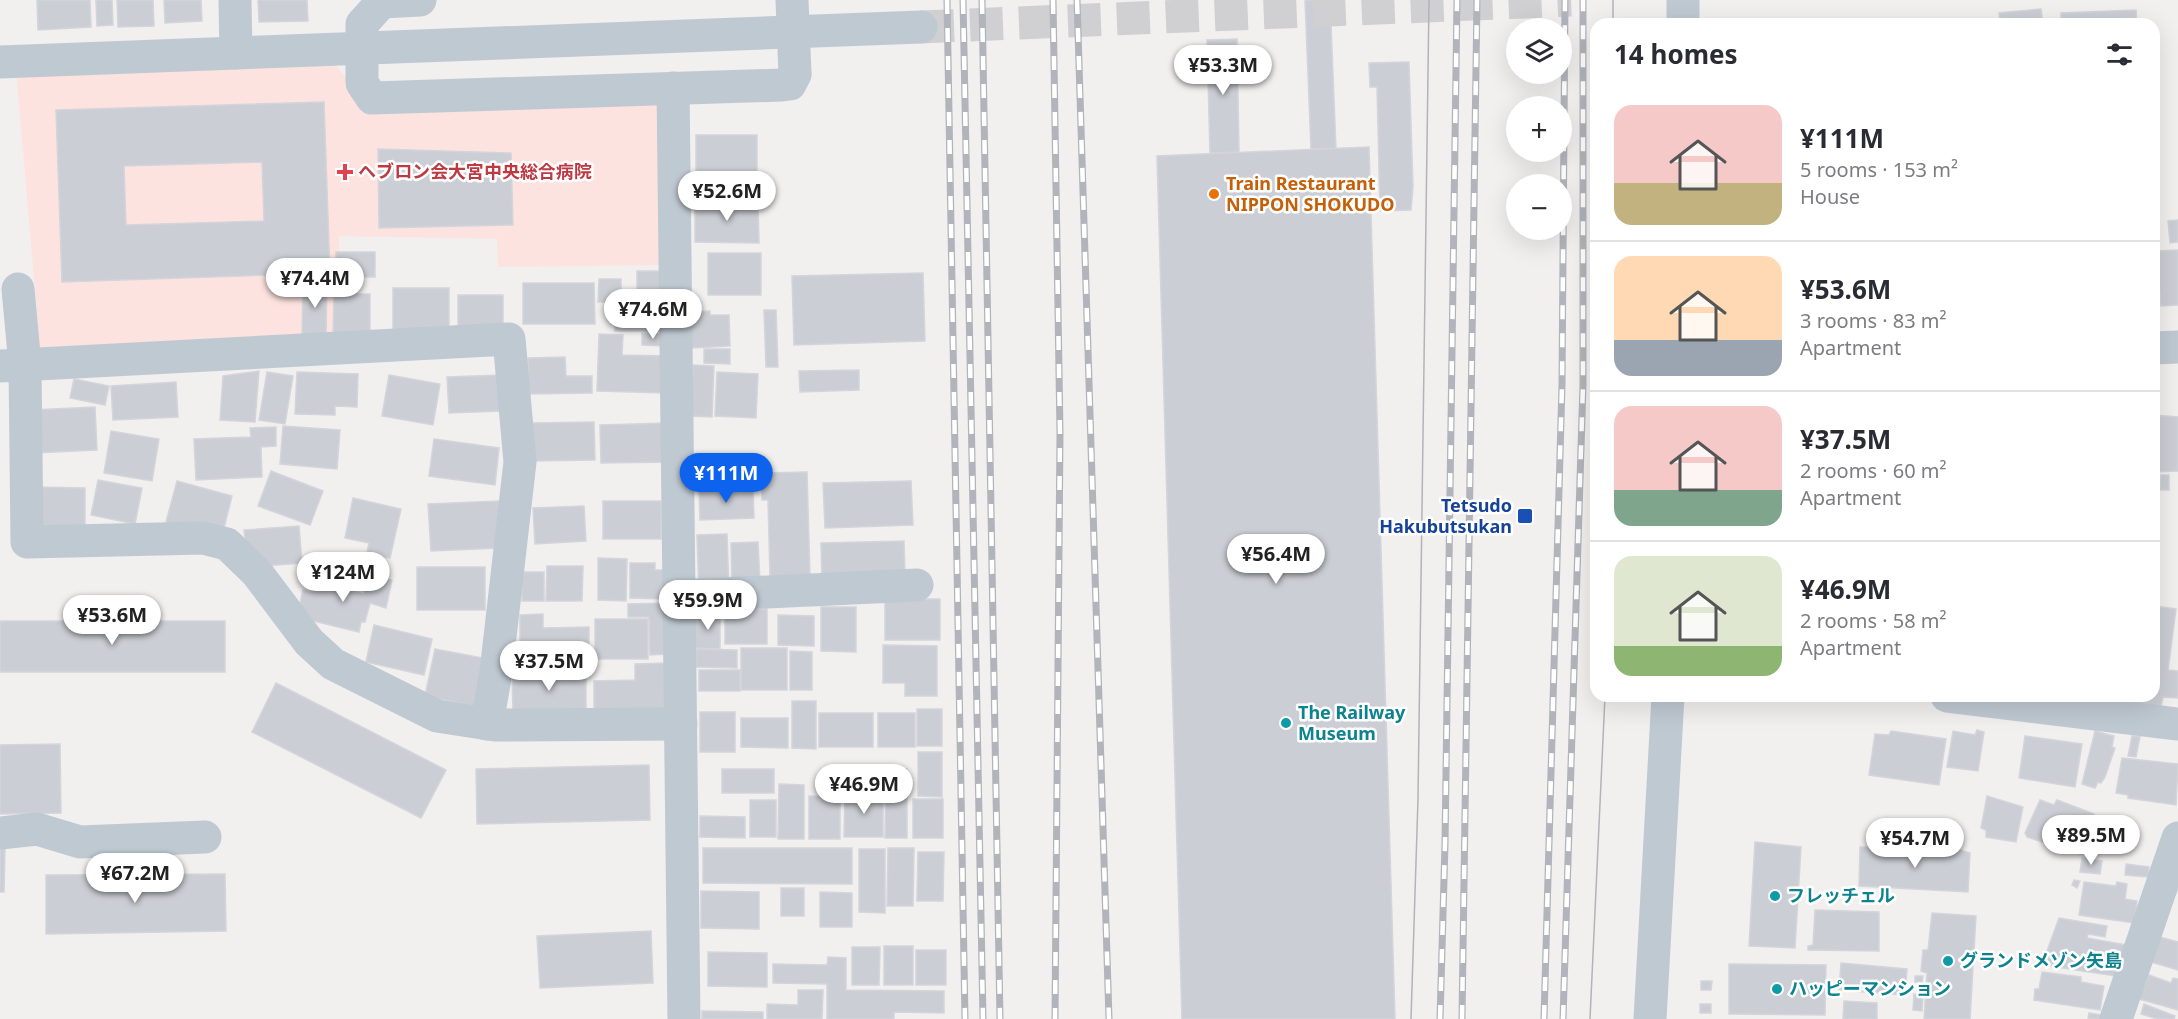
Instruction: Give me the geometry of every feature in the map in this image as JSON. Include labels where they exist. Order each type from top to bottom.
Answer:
[{"type":"street","points":[[235,0],[236,53]]},
{"type":"street","points":[[420,0],[382,2],[362,24],[362,83],[372,98],[790,84],[795,74],[792,0]]},
{"type":"street","points":[[1683,0],[1683,18]]},
{"type":"street","points":[[0,62],[236,53],[362,51],[921,27]]},
{"type":"street","points":[[673,88],[684,1019]]},
{"type":"street","points":[[18,289],[13,366],[27,542],[193,538],[227,544],[257,573],[309,642],[333,664],[437,716],[487,724],[681,724]]},
{"type":"street","points":[[13,366],[509,339],[520,462],[496,672],[487,724]]},
{"type":"street","points":[[2160,348],[2178,347]]},
{"type":"street","points":[[680,596],[917,585]]},
{"type":"street","points":[[1650,1019],[1668,702]]},
{"type":"street","points":[[1996,702],[2178,724]]},
{"type":"street","points":[[0,833],[37,829],[80,842],[205,837]]},
{"type":"street","points":[[2116,1019],[2178,838]]},
{"type":"shaded area","name":"ヘブロン会大宮中央総合病院","points":[[330,57],[368,108],[663,97],[667,265],[498,267],[497,239],[339,236],[341,336],[40,349],[16,70]]},
{"type":"building","points":[[37,0],[90,0],[91,27],[38,30]]},
{"type":"building","points":[[96,0],[112,0],[113,25],[97,26]]},
{"type":"building","points":[[117,0],[153,0],[154,26],[118,27]]},
{"type":"building","points":[[164,0],[201,0],[202,21],[165,23]]},
{"type":"building","points":[[258,0],[307,0],[308,21],[259,22]]},
{"type":"building","points":[[1305,0],[1330,0],[1336,149],[1311,149]]},
{"type":"building","points":[[2041,9],[2042,18],[1999,18],[1999,13]]},
{"type":"building","points":[[2136,10],[2137,18],[2061,18],[2061,13]]},
{"type":"building","points":[[1237,39],[1239,152],[1210,153],[1207,40]]},
{"type":"building","points":[[1409,62],[1413,187],[1411,210],[1380,211],[1377,87],[1370,87],[1369,63]]},
{"type":"building","points":[[324,102],[330,273],[62,282],[56,110]],"holes":[[[262,162],[264,221],[126,225],[124,166]]]},
{"type":"building","points":[[696,135],[757,135],[757,182],[696,182]]},
{"type":"building","points":[[1369,147],[1395,1019],[1182,1019],[1157,156]]},
{"type":"building","points":[[378,149],[511,153],[513,225],[379,228]]},
{"type":"building","points":[[695,201],[758,202],[759,243],[695,242]]},
{"type":"building","points":[[2178,220],[2178,242],[2170,243],[2168,221]]},
{"type":"building","points":[[2178,250],[2178,305],[2161,306],[2160,251]]},
{"type":"building","points":[[336,252],[375,252],[375,277],[336,277]]},
{"type":"building","points":[[708,253],[761,253],[761,295],[708,295]]},
{"type":"building","points":[[637,271],[666,271],[666,331],[615,331],[615,302],[598,302],[599,279],[621,279],[621,290],[637,290]]},
{"type":"building","points":[[923,273],[925,341],[794,345],[792,276]]},
{"type":"building","points":[[303,280],[327,280],[326,339],[302,339]]},
{"type":"building","points":[[523,283],[594,283],[595,324],[523,324]]},
{"type":"building","points":[[393,288],[449,288],[449,335],[393,335]]},
{"type":"building","points":[[334,294],[370,294],[370,336],[333,336]]},
{"type":"building","points":[[458,295],[503,295],[503,331],[458,331]]},
{"type":"building","points":[[764,310],[776,310],[778,367],[766,367]]},
{"type":"building","points":[[710,311],[710,315],[729,315],[730,346],[691,348],[690,312]]},
{"type":"building","points":[[642,333],[665,334],[665,346],[642,345]]},
{"type":"building","points":[[599,334],[623,335],[622,355],[667,356],[666,393],[597,391]]},
{"type":"building","points":[[704,349],[730,349],[730,364],[704,363]]},
{"type":"building","points":[[565,357],[566,376],[592,376],[592,393],[528,394],[528,358]]},
{"type":"building","points":[[693,365],[714,366],[712,417],[691,416]]},
{"type":"building","points":[[859,370],[859,390],[800,392],[799,371]]},
{"type":"building","points":[[259,371],[255,422],[220,420],[223,376]]},
{"type":"building","points":[[267,372],[293,376],[285,424],[259,420]]},
{"type":"building","points":[[297,372],[358,374],[357,407],[335,406],[335,415],[295,414]]},
{"type":"building","points":[[717,372],[758,374],[756,418],[715,416]]},
{"type":"building","points":[[389,375],[440,384],[433,425],[382,416]]},
{"type":"building","points":[[500,375],[502,411],[449,413],[447,377]]},
{"type":"building","points":[[74,379],[109,386],[105,405],[70,398]]},
{"type":"building","points":[[176,382],[178,417],[113,420],[111,386]]},
{"type":"building","points":[[95,407],[97,450],[34,453],[32,410]]},
{"type":"building","points":[[2160,416],[2178,417],[2178,471],[2160,472]]},
{"type":"building","points":[[594,422],[595,460],[533,461],[532,423]]},
{"type":"building","points":[[668,423],[669,462],[601,463],[600,425]]},
{"type":"building","points":[[283,426],[340,430],[337,469],[280,464]]},
{"type":"building","points":[[276,427],[276,446],[261,447],[262,477],[196,480],[194,439],[251,437],[250,428]]},
{"type":"building","points":[[111,431],[159,439],[152,481],[104,473]]},
{"type":"building","points":[[434,439],[499,448],[495,485],[429,476]]},
{"type":"building","points":[[271,471],[323,491],[310,525],[258,506]]},
{"type":"building","points":[[807,472],[810,576],[770,577],[768,500],[762,500],[761,473]]},
{"type":"building","points":[[2161,475],[2169,475],[2169,490],[2160,490]]},
{"type":"building","points":[[98,480],[142,488],[135,524],[91,515]]},
{"type":"building","points":[[177,481],[232,496],[222,536],[166,522]]},
{"type":"building","points":[[911,481],[913,525],[825,528],[823,483]]},
{"type":"building","points":[[37,487],[85,488],[85,529],[37,528]]},
{"type":"building","points":[[753,489],[754,518],[700,520],[699,490]]},
{"type":"building","points":[[353,498],[401,509],[390,558],[367,553],[369,543],[345,538]]},
{"type":"building","points":[[499,501],[501,548],[431,551],[428,504]]},
{"type":"building","points":[[603,501],[661,501],[661,539],[603,539]]},
{"type":"building","points":[[584,506],[586,541],[535,544],[533,508]]},
{"type":"building","points":[[299,526],[302,563],[263,566],[247,555],[244,530]]},
{"type":"building","points":[[727,534],[729,590],[699,591],[697,535]]},
{"type":"building","points":[[904,541],[905,576],[822,579],[821,543]]},
{"type":"building","points":[[758,542],[760,582],[732,583],[731,543]]},
{"type":"building","points":[[598,558],[627,559],[626,601],[598,600]]},
{"type":"building","points":[[630,563],[655,563],[655,570],[667,570],[667,599],[630,598]]},
{"type":"building","points":[[547,566],[583,566],[582,601],[546,601]]},
{"type":"building","points":[[417,567],[485,567],[485,610],[417,610]]},
{"type":"building","points":[[522,572],[544,572],[544,601],[522,601]]},
{"type":"building","points":[[368,575],[392,580],[386,608],[370,603],[365,622],[361,622],[359,632],[297,617],[303,590],[312,592],[314,582],[364,594]]},
{"type":"building","points":[[885,599],[940,599],[940,640],[885,640]]},
{"type":"building","points":[[668,603],[668,654],[650,655],[649,617],[628,617],[628,604]]},
{"type":"building","points":[[821,607],[856,607],[856,652],[821,651]]},
{"type":"building","points":[[2160,607],[2176,609],[2168,670],[2178,671],[2178,698],[2163,697],[2161,707],[2120,702],[2160,702]]},
{"type":"building","points":[[725,609],[767,609],[767,644],[725,644]]},
{"type":"building","points":[[543,614],[543,628],[589,627],[589,655],[520,655],[520,615]]},
{"type":"building","points":[[695,614],[720,614],[720,649],[695,648]]},
{"type":"building","points":[[778,615],[814,616],[814,646],[778,645]]},
{"type":"building","points":[[595,619],[648,619],[648,659],[595,659]]},
{"type":"building","points":[[0,621],[225,621],[225,672],[0,672]]},
{"type":"building","points":[[374,625],[432,639],[424,675],[366,662]]},
{"type":"building","points":[[883,645],[937,646],[937,696],[905,696],[905,683],[883,683]]},
{"type":"building","points":[[741,648],[787,648],[787,690],[741,690]]},
{"type":"building","points":[[435,649],[488,659],[479,707],[425,696]]},
{"type":"building","points":[[696,649],[737,650],[737,668],[696,667]]},
{"type":"building","points":[[790,651],[812,652],[812,690],[790,690]]},
{"type":"building","points":[[666,663],[666,715],[594,716],[594,681],[635,680],[635,664]]},
{"type":"building","points":[[699,670],[740,670],[740,691],[699,691]]},
{"type":"building","points":[[512,674],[586,674],[586,709],[513,710]]},
{"type":"building","points":[[276,683],[446,770],[421,818],[252,732]]},
{"type":"building","points":[[792,701],[816,701],[816,749],[792,748]]},
{"type":"building","points":[[917,709],[942,709],[942,746],[917,746]]},
{"type":"building","points":[[700,712],[735,712],[735,752],[700,752]]},
{"type":"building","points":[[819,713],[873,713],[873,747],[819,747]]},
{"type":"building","points":[[878,713],[915,713],[915,747],[878,747]]},
{"type":"building","points":[[741,718],[788,718],[788,748],[741,747]]},
{"type":"building","points":[[1977,730],[1984,732],[1978,771],[1947,767],[1953,731],[1975,735]]},
{"type":"building","points":[[1891,731],[1946,739],[1939,785],[1869,775],[1875,734],[1889,735]]},
{"type":"building","points":[[2095,731],[2114,736],[2112,747],[2115,748],[2105,777],[2101,783],[2098,782],[2095,788],[2082,784]]},
{"type":"building","points":[[2025,736],[2082,744],[2075,787],[2019,778]]},
{"type":"building","points":[[2132,736],[2140,737],[2136,757],[2128,756]]},
{"type":"building","points":[[60,744],[61,813],[0,814],[0,745]]},
{"type":"building","points":[[918,752],[942,752],[942,797],[918,796]]},
{"type":"building","points":[[2122,758],[2178,764],[2176,805],[2128,798],[2128,795],[2116,793]]},
{"type":"building","points":[[649,765],[650,820],[477,824],[476,769]]},
{"type":"building","points":[[722,769],[774,769],[774,793],[722,793]]},
{"type":"building","points":[[886,769],[907,769],[907,838],[885,838]]},
{"type":"building","points":[[779,784],[804,785],[804,839],[778,839]]},
{"type":"building","points":[[845,793],[883,794],[883,837],[844,837]]},
{"type":"building","points":[[809,796],[840,797],[840,839],[809,839]]},
{"type":"building","points":[[1987,796],[2023,807],[2016,842],[1986,837],[1986,830],[1981,828]]},
{"type":"building","points":[[913,799],[943,799],[943,838],[913,838]]},
{"type":"building","points":[[750,800],[776,800],[776,837],[750,837]]},
{"type":"building","points":[[2040,800],[2054,805],[2057,800],[2094,814],[2080,854],[2027,837],[2025,833]]},
{"type":"building","points":[[700,816],[745,817],[745,838],[700,837]]},
{"type":"building","name":"フレッチェル","points":[[1755,842],[1801,847],[1795,948],[1749,946]]},
{"type":"building","points":[[1872,845],[1926,850],[1927,848],[1957,849],[1970,853],[1968,892],[1859,886],[1860,847],[1872,847]]},
{"type":"building","points":[[0,848],[5,848],[4,892],[0,892]]},
{"type":"building","points":[[703,848],[852,848],[852,884],[703,883]]},
{"type":"building","points":[[888,848],[914,848],[913,906],[887,906]]},
{"type":"building","points":[[859,849],[885,849],[885,913],[859,912]]},
{"type":"building","points":[[918,852],[944,852],[943,901],[917,901]]},
{"type":"building","points":[[2082,858],[2102,861],[2100,874],[2080,872]]},
{"type":"building","points":[[2126,864],[2149,867],[2148,877],[2125,875]]},
{"type":"building","points":[[225,874],[226,931],[46,934],[46,875]]},
{"type":"building","points":[[2074,880],[2080,881],[2077,888],[2072,885]]},
{"type":"building","points":[[2084,882],[2116,886],[2117,882],[2127,884],[2125,899],[2137,901],[2134,923],[2079,915]]},
{"type":"building","points":[[781,888],[804,888],[804,916],[781,916]]},
{"type":"building","points":[[701,891],[759,892],[759,929],[701,928]]},
{"type":"building","points":[[820,892],[852,893],[852,927],[820,927]]},
{"type":"building","points":[[1815,910],[1879,912],[1879,951],[1808,950],[1808,946],[1813,945]]},
{"type":"building","name":"グランドメゾン矢島","points":[[1932,913],[1976,916],[1970,1019],[1924,1019],[1927,973],[1921,971],[1923,950],[1928,950]]},
{"type":"building","points":[[2059,918],[2107,926],[2105,937],[2088,934],[2087,938],[2127,945],[2122,977],[2042,965]]},
{"type":"building","points":[[651,931],[653,983],[540,988],[537,936]]},
{"type":"building","points":[[2160,937],[2178,942],[2178,970],[2151,962]]},
{"type":"building","points":[[884,946],[913,946],[913,985],[884,985]]},
{"type":"building","points":[[852,947],[880,947],[879,985],[852,985]]},
{"type":"building","points":[[916,950],[946,950],[946,985],[916,985]]},
{"type":"building","points":[[708,952],[767,953],[767,987],[708,986]]},
{"type":"building","points":[[828,957],[846,958],[846,990],[944,991],[944,1013],[894,1012],[894,1019],[827,1019],[827,984],[773,983],[773,964],[827,965]]},
{"type":"building","points":[[1841,963],[1907,969],[1905,995],[1839,990]]},
{"type":"building","name":"ハッピーマンション","points":[[1729,964],[1826,965],[1825,1015],[1729,1014]]},
{"type":"building","points":[[2042,972],[2081,977],[2081,982],[2104,986],[2100,1010],[2034,1000],[2035,989],[2039,989]]},
{"type":"building","points":[[2149,975],[2171,983],[2173,978],[2178,979],[2178,1010],[2139,999]]},
{"type":"building","points":[[1915,976],[1923,976],[1922,982],[1915,982]]},
{"type":"building","points":[[1701,981],[1712,981],[1711,990],[1701,990]]},
{"type":"building","points":[[798,990],[823,990],[822,1019],[767,1019],[767,1004],[798,1005]]},
{"type":"building","points":[[1914,994],[1923,995],[1922,1011],[1913,1010]]},
{"type":"building","points":[[1844,1001],[1877,1003],[1877,1019],[1843,1019]]},
{"type":"building","points":[[1700,1004],[1711,1004],[1711,1013],[1700,1013]]},
{"type":"building","points":[[2144,1004],[2175,1016],[2174,1019],[2157,1019],[2141,1014]]},
{"type":"building","points":[[702,1011],[763,1012],[763,1019],[702,1019]]},
{"type":"building","points":[[2089,1013],[2108,1016],[2107,1019],[2088,1019]]},
{"type":"tunnel","points":[[921,27],[1571,0]]},
{"type":"tram line","points":[[1411,1019],[1418,799],[1429,0]]},
{"type":"tram line","points":[[1613,0],[1613,18]]},
{"type":"tram line","points":[[1590,1019],[1605,702]]},
{"type":"railway","points":[[947,0],[965,1019]]},
{"type":"railway","points":[[963,0],[983,1019]]},
{"type":"railway","points":[[982,0],[1000,1019]]},
{"type":"railway","points":[[1053,0],[1060,433],[1055,1019]]},
{"type":"railway","points":[[1077,0],[1109,1019]]},
{"type":"railway","points":[[1440,1019],[1445,844],[1457,0]]},
{"type":"railway","points":[[1462,1019],[1477,0]]},
{"type":"railway","points":[[1544,1019],[1562,385],[1565,0]]},
{"type":"railway","points":[[1563,1019],[1583,385],[1583,0]]},
{"type":"place","name":"ヘブロン会大宮中央総合病院","points":[[345,172]]},
{"type":"place","name":"Train Restaurant NIPPON SHOKUDO","points":[[1214,194]]},
{"type":"place","name":"Tetsudo Hakubutsukan","points":[[1525,516]]},
{"type":"place","name":"The Railway Museum","points":[[1286,723]]},
{"type":"place","name":"フレッチェル","points":[[1775,896]]},
{"type":"place","name":"グランドメゾン矢島","points":[[1948,961]]},
{"type":"place","name":"ハッピーマンション","points":[[1777,989]]}]
